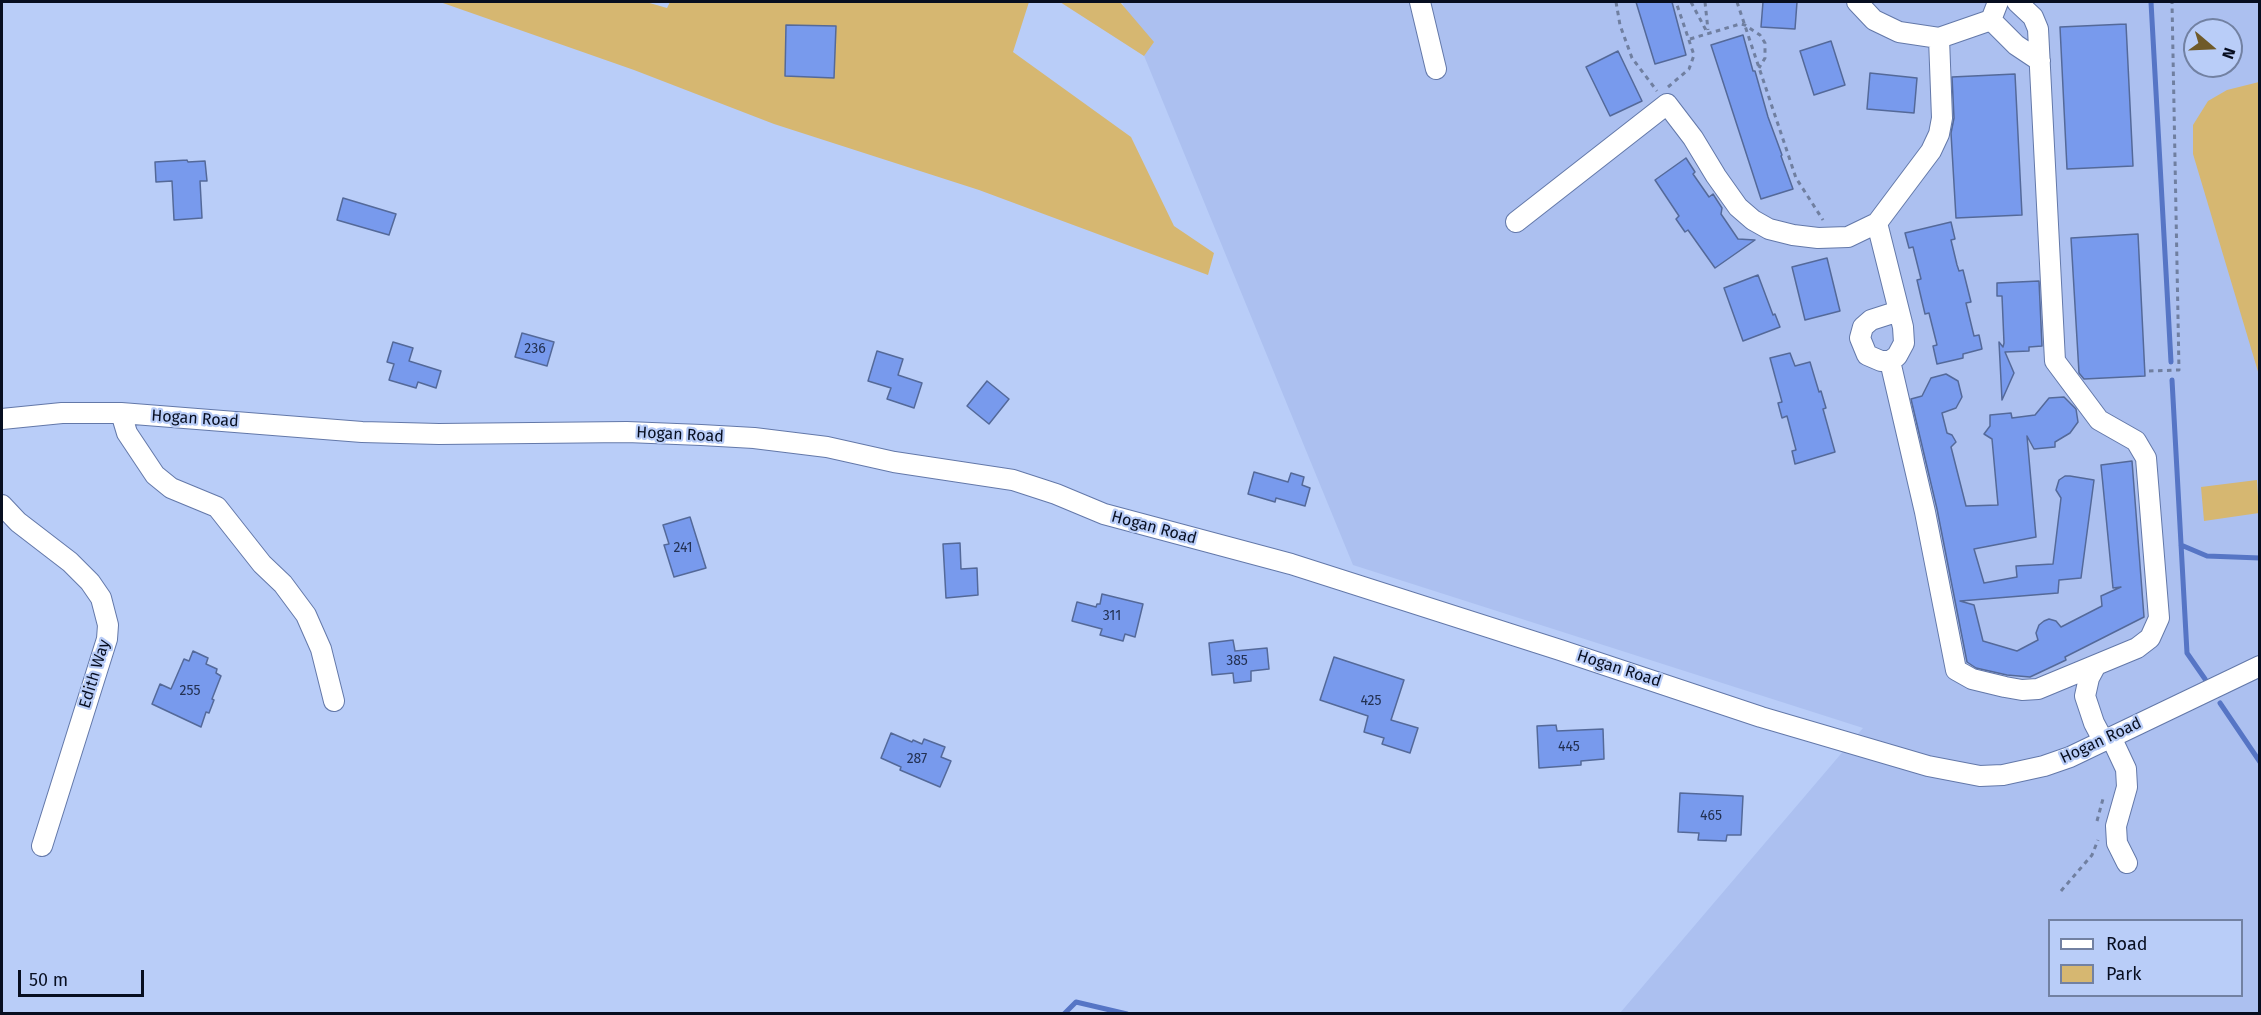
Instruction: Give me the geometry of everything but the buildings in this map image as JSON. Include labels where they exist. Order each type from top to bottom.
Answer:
[{"type":"street","points":[[1420,2],[1436,69]]},
{"type":"street","points":[[1857,2],[1874,20],[1899,32],[1939,38],[1991,20],[1998,2]]},
{"type":"street","points":[[1890,361],[1925,512],[1956,670],[1972,679],[2022,690],[2038,689],[2137,648],[2150,638],[2159,618],[2146,458],[2136,441],[2099,420],[2055,361],[2038,29],[2033,17],[2017,2]]},
{"type":"street","points":[[1991,20],[2016,45],[2040,61]]},
{"type":"street","points":[[1515,222],[1663,99],[1693,138],[1738,207],[1753,220],[1769,230],[1793,235],[1848,237],[1877,223],[1931,152],[1939,134],[1942,118],[1939,38]]},
{"type":"street","points":[[1877,223],[1903,327],[1904,344],[1897,356],[1890,361],[1881,361],[1867,355],[1860,338],[1863,327],[1871,320],[1899,312]]},
{"type":"street","name":"Hogan Road","points":[[2,419],[62,413],[121,413],[362,432],[439,434],[627,432],[754,438],[827,447],[894,462],[1013,480],[1056,494],[1104,514],[1291,564],[1761,717],[1957,773],[1980,776],[2011,773],[2070,757],[2259,666]]},
{"type":"street","points":[[121,413],[127,434],[154,475],[171,488],[217,507],[262,564],[283,584],[306,615],[321,649],[334,701]]},
{"type":"street","name":"Edith Way","points":[[2,505],[18,522],[70,562],[90,582],[101,598],[108,625],[107,639],[42,846]]},
{"type":"street","points":[[2096,665],[2089,678],[2085,696],[2094,723],[2126,769],[2127,787],[2116,826],[2117,843],[2127,863]]},
{"type":"path","points":[[1616,2],[1620,25],[1632,58],[1663,99],[1693,63],[1694,55],[1690,39],[1676,2]]},
{"type":"path","points":[[1691,2],[1708,34]]},
{"type":"path","points":[[1705,2],[1708,34]]},
{"type":"path","points":[[1737,2],[1796,178],[1836,238]]},
{"type":"path","points":[[2149,371],[2179,370],[2172,2]]},
{"type":"path","points":[[1690,39],[1740,24],[1745,25],[1761,35],[1765,43],[1765,58],[1759,68]]},
{"type":"path","points":[[2061,891],[2092,855],[2098,842],[2097,818],[2106,791]]},
{"type":"shaded area","points":[[1122,2],[2259,2],[2259,1013],[1620,1013],[1863,728],[1353,565]]},
{"type":"green space","points":[[440,2],[646,2],[667,8],[670,2],[1029,2],[1013,52],[1131,137],[1174,226],[1214,253],[1208,275],[979,190],[774,124],[634,70]],"holes":[[[786,25],[836,27],[834,78],[785,76]]]},
{"type":"green space","points":[[1060,2],[1120,2],[1154,42],[1144,56]]},
{"type":"green space","points":[[2260,82],[2259,375],[2193,154],[2193,125],[2208,101],[2227,90]]},
{"type":"green space","points":[[2257,480],[2259,513],[2204,521],[2201,487]]},
{"type":"waterway","points":[[2151,2],[2171,362]]},
{"type":"waterway","points":[[2172,380],[2187,653],[2205,679]]},
{"type":"waterway","points":[[2181,545],[2207,556],[2260,558]]},
{"type":"waterway","points":[[2220,703],[2260,762]]},
{"type":"waterway","points":[[1064,1014],[1076,1002],[1127,1014]]}]
